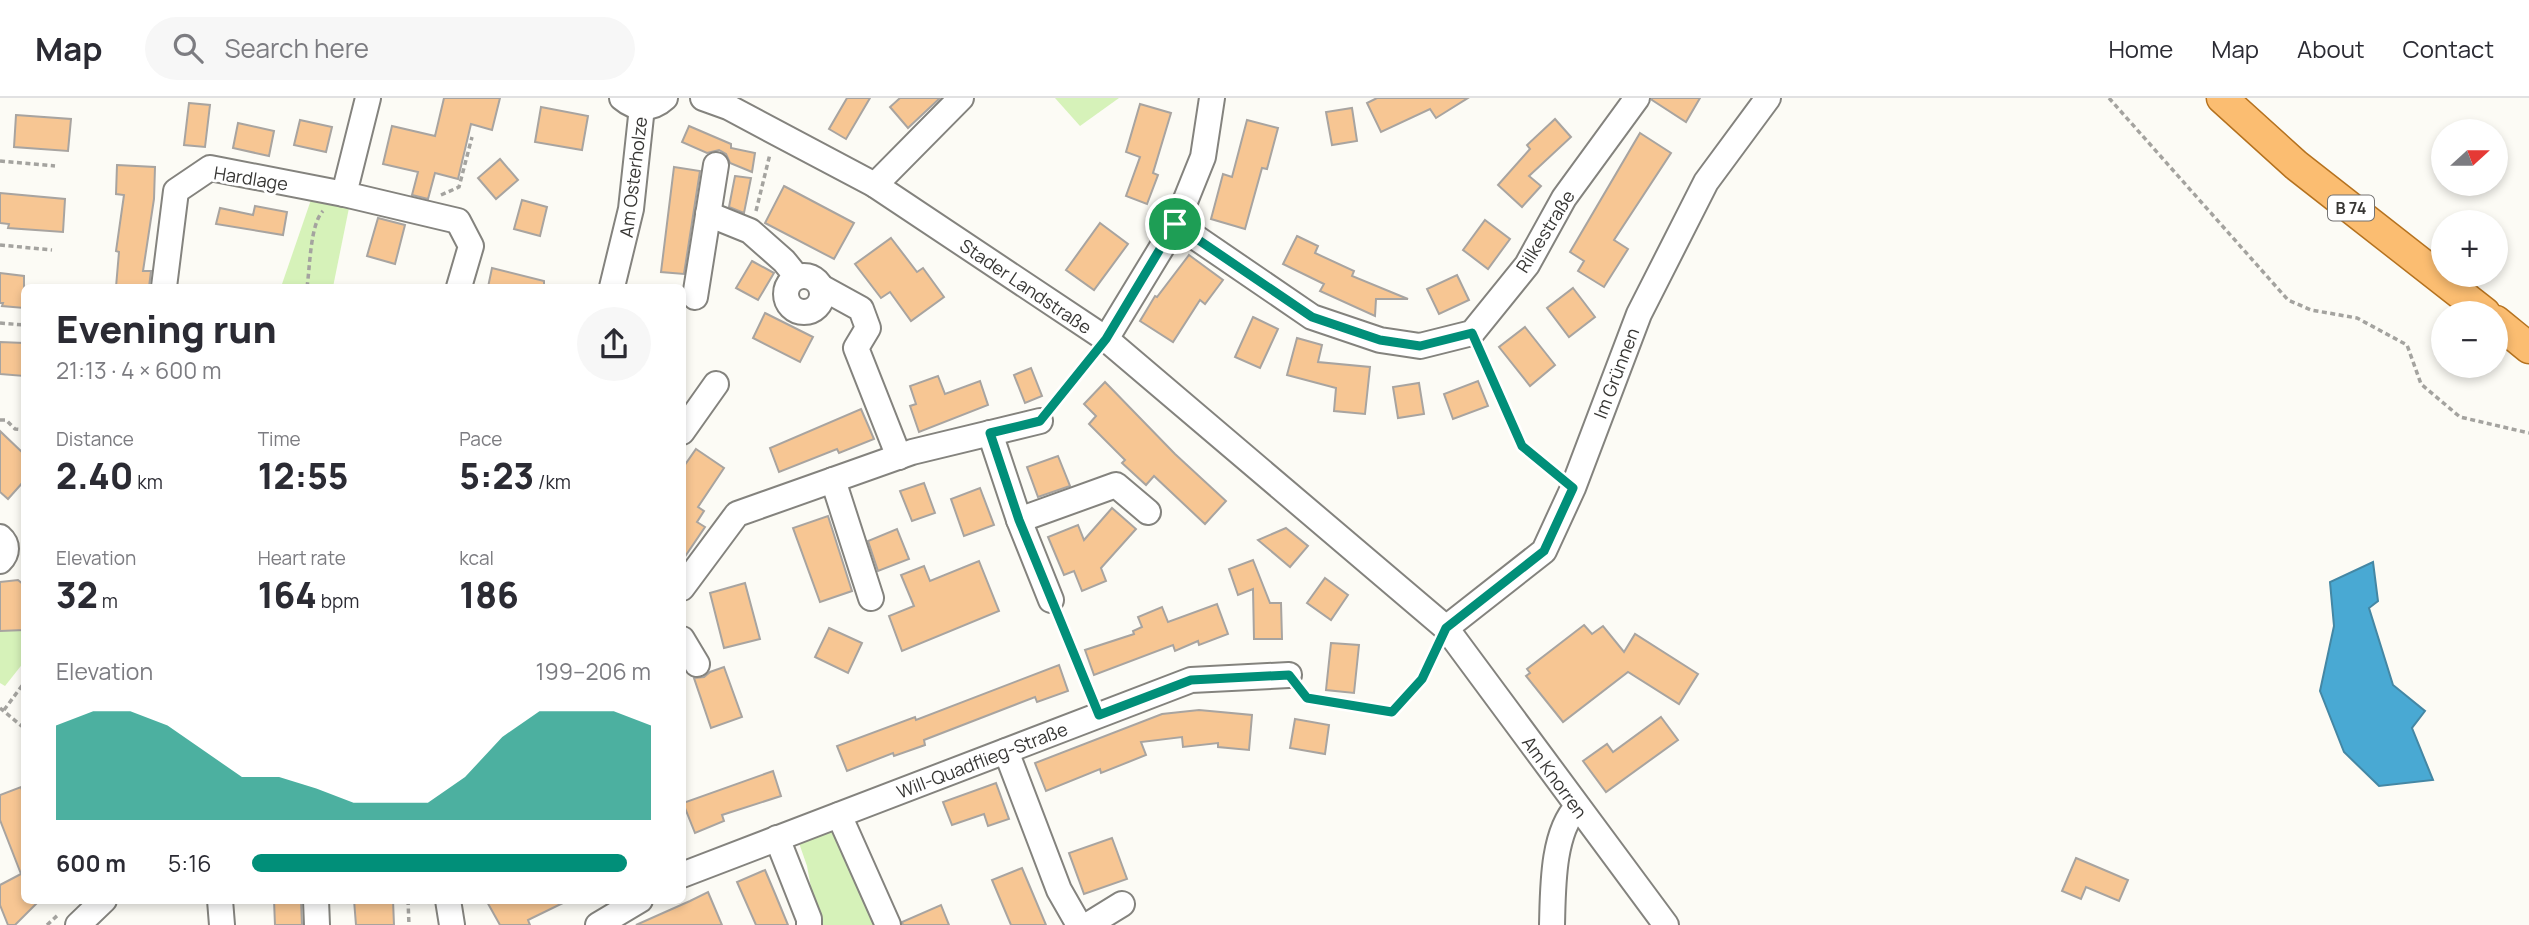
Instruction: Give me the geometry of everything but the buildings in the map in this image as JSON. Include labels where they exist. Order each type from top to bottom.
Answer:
[{"type":"main road","name":"B 74","points":[[2222,98],[2296,165],[2470,301]]},
{"type":"main road","points":[[2508,331],[2529,348]]},
{"type":"street","points":[[344,194],[368,98]]},
{"type":"street","points":[[632,103],[655,105],[665,98]]},
{"type":"street","name":"Stader Landstraße","points":[[703,98],[728,107],[875,185],[1106,339],[1446,628]]},
{"type":"street","points":[[875,185],[961,98]]},
{"type":"street","points":[[1106,339],[1175,224],[1203,157],[1212,98]]},
{"type":"street","name":"Rilkestraße","points":[[1472,333],[1527,265],[1564,198],[1637,98]]},
{"type":"street","name":"Im Grünnen","points":[[1446,628],[1544,551],[1573,488],[1639,314],[1706,182],[1768,98]]},
{"type":"street","name":"Am Osterholze","points":[[613,284],[631,209],[632,103]]},
{"type":"street","points":[[695,297],[716,165]]},
{"type":"street","name":"Hardlage","points":[[164,284],[176,191],[210,168],[458,220],[471,246],[460,284]]},
{"type":"street","points":[[708,214],[750,231],[784,261],[797,277],[813,279],[821,287],[862,309],[868,328],[856,348],[898,457]]},
{"type":"street","points":[[1175,224],[1312,317],[1380,340],[1420,346],[1472,333]]},
{"type":"street","points":[[797,277],[788,285],[786,296],[791,307],[796,310],[802,312],[814,309],[821,299],[821,287]]},
{"type":"street","points":[[686,426],[716,384]]},
{"type":"street","points":[[686,583],[737,514],[898,457],[1040,421]]},
{"type":"street","points":[[990,433],[1019,520],[1051,600]]},
{"type":"street","points":[[832,480],[871,598]]},
{"type":"street","points":[[1019,520],[1116,485],[1149,512]]},
{"type":"street","name":"Am Knorren","points":[[1446,628],[1666,925]]},
{"type":"street","points":[[686,646],[697,664]]},
{"type":"street","name":"Will-Quadflieg-Straße","points":[[686,872],[1191,680],[1289,675]]},
{"type":"street","points":[[1006,751],[1059,890],[1079,925]]},
{"type":"street","points":[[1552,925],[1553,883],[1564,826],[1577,807]]},
{"type":"street","points":[[839,815],[888,925]]},
{"type":"street","points":[[778,838],[809,925]]},
{"type":"street","points":[[78,925],[100,904]]},
{"type":"street","points":[[220,904],[222,925]]},
{"type":"street","points":[[316,904],[317,925]]},
{"type":"street","points":[[449,904],[452,925]]},
{"type":"street","points":[[598,925],[633,904]]},
{"type":"street","points":[[1088,925],[1122,904]]},
{"type":"path","points":[[2109,98],[2288,300],[2311,310],[2357,318],[2407,345],[2421,384],[2460,417],[2529,433]]},
{"type":"path","points":[[750,231],[776,132]]},
{"type":"path","points":[[432,214],[438,197],[459,187],[472,137]]},
{"type":"path","points":[[0,161],[55,166]]},
{"type":"path","points":[[308,284],[319,215],[344,194]]},
{"type":"path","points":[[0,245],[52,250]]},
{"type":"path","points":[[0,323],[21,325]]},
{"type":"path","points":[[1472,333],[1522,446],[1573,488]]},
{"type":"path","points":[[1040,421],[1106,339]]},
{"type":"path","points":[[0,419],[6,420],[15,429],[21,430]]},
{"type":"path","points":[[1051,600],[1099,715]]},
{"type":"path","points":[[1289,675],[1307,698],[1392,712],[1422,679],[1446,628]]},
{"type":"path","points":[[21,687],[2,709],[21,725]]},
{"type":"path","points":[[408,904],[409,925]]},
{"type":"green space","points":[[1055,98],[1119,98],[1080,126]]},
{"type":"green space","points":[[313,194],[350,203],[334,284],[282,284]]},
{"type":"green space","points":[[21,630],[21,666],[5,686],[0,683],[0,631]]},
{"type":"green space","points":[[830,827],[847,844],[881,925],[818,925],[807,866],[799,843],[803,837]]},
{"type":"water","points":[[2373,562],[2378,601],[2369,608],[2393,685],[2425,711],[2412,728],[2433,780],[2379,786],[2344,752],[2320,691],[2334,626],[2330,582]]},
{"type":"route","points":[[1175,224],[1312,317],[1380,340],[1420,346],[1472,333],[1522,446],[1573,488],[1544,551],[1446,628],[1422,679],[1392,712],[1307,698],[1289,675],[1191,680],[1099,715],[1019,520],[990,433],[1040,421],[1106,339],[1175,224]]}]
